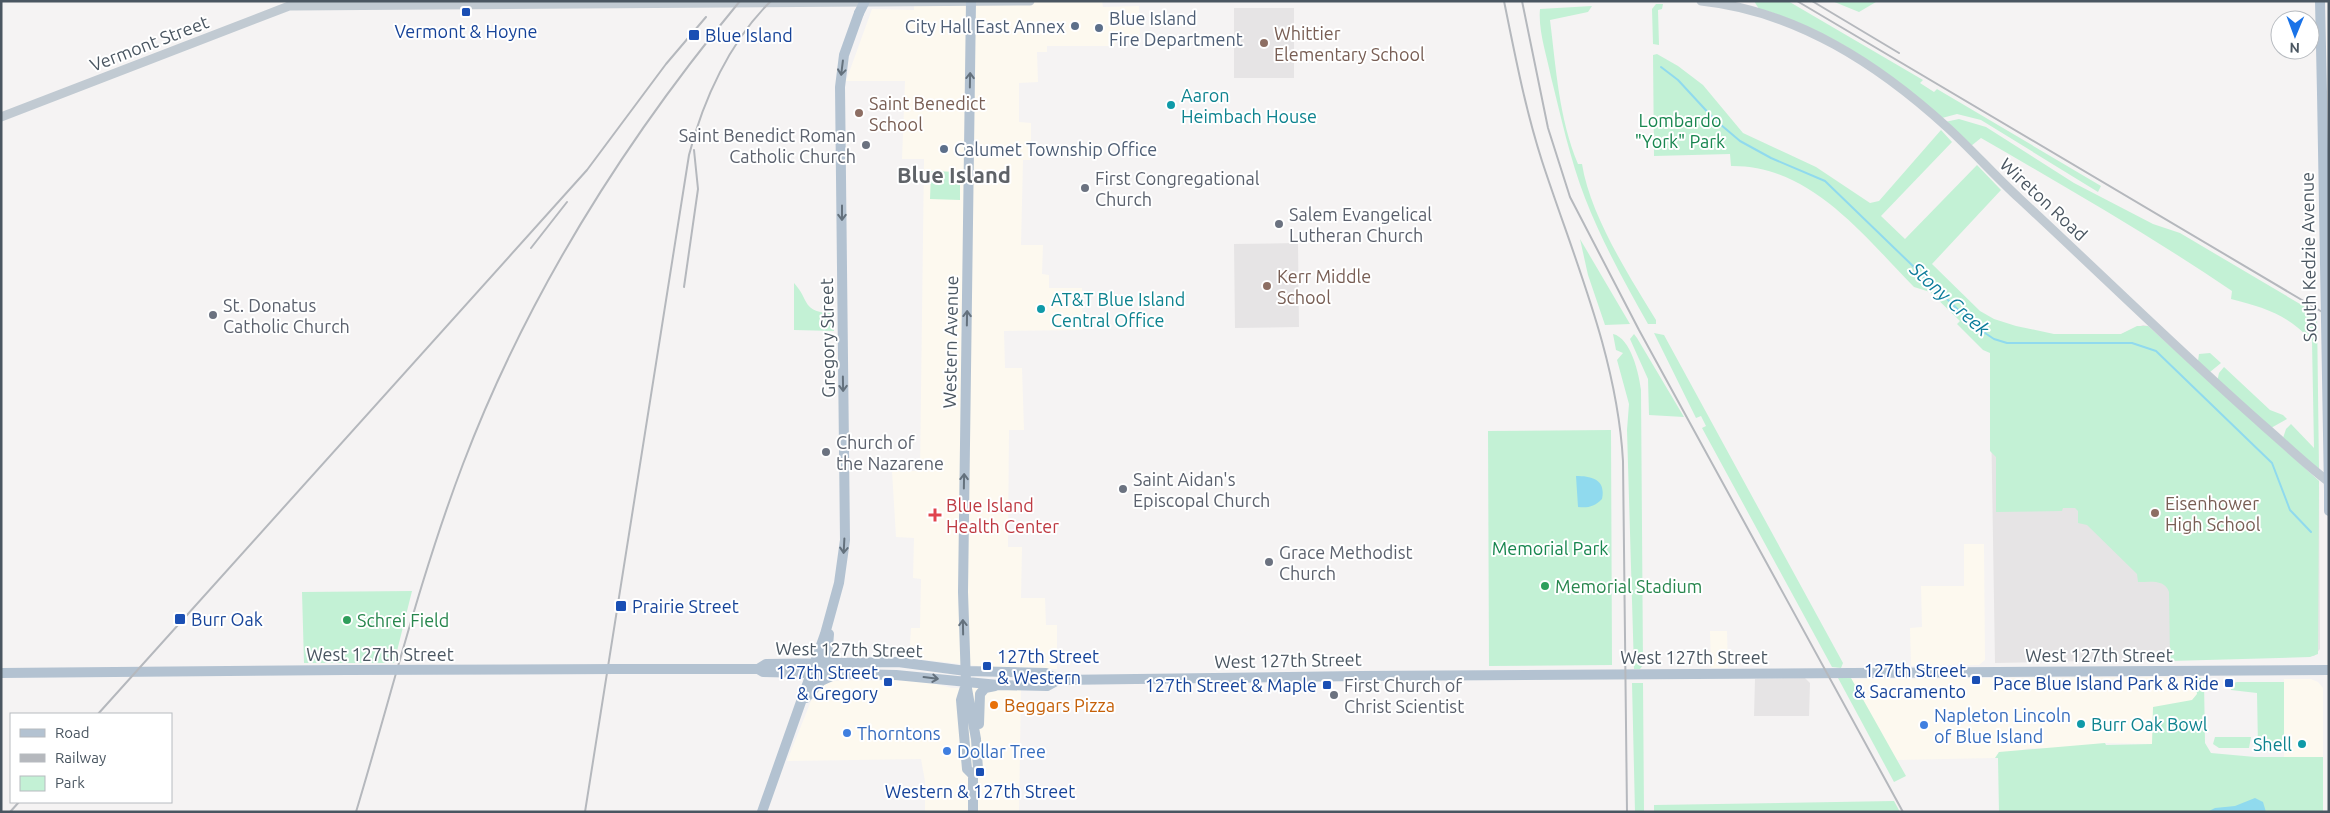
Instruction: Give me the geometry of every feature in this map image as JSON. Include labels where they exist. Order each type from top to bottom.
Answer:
[{"type":"main road","name":"Gregory Street","points":[[762,812],[829,621],[842,565],[845,540],[840,87],[844,54],[865,1]]},
{"type":"main road","name":"South Kedzie Avenue","points":[[2320,1],[2329,511]]},
{"type":"main road","name":"Western Avenue","points":[[971,2],[963,592],[966,684],[976,739],[978,769],[972,775]]},
{"type":"main road","points":[[800,705],[821,681],[836,674],[829,664],[827,657],[829,621]]},
{"type":"main road","name":"West 127th Street","points":[[758,669],[766,664],[898,662],[966,671],[1046,673],[1058,680]]},
{"type":"main road","name":"West 127th Street","points":[[1,673],[758,669],[763,672],[811,675],[896,674],[966,684],[1047,686],[1058,680],[1359,676],[2329,670]]},
{"type":"main road","name":"Western Avenue","points":[[966,684],[961,700],[967,769],[972,775],[973,812]]},
{"type":"main road","points":[[976,739],[979,731],[980,694],[985,688],[998,685]]},
{"type":"street","name":"Vermont Street","points":[[1,117],[289,4],[1030,1]]},
{"type":"street","name":"Wireton Road","points":[[1701,1],[1746,5],[1838,45],[1888,78],[1948,128],[2014,194],[2209,378],[2329,482]]},
{"type":"shaded area","points":[[914,1],[1102,1],[1103,7],[1139,6],[1140,38],[1116,38],[1115,46],[1047,46],[1047,52],[1037,52],[1038,82],[1019,83],[1019,122],[1031,123],[1031,160],[1023,160],[1021,245],[1043,245],[1042,274],[1049,275],[1049,288],[1082,288],[1083,330],[1004,331],[1005,368],[1022,368],[1024,430],[1009,430],[1008,547],[1022,547],[1021,598],[1045,598],[1046,625],[1057,625],[1057,669],[978,666],[909,658],[911,628],[920,628],[921,579],[913,578],[914,538],[896,537],[892,471],[920,471],[924,159],[902,159],[905,81],[846,81],[872,9],[914,10]]},
{"type":"shaded area","name":"Whittier Elementary School","points":[[1234,8],[1294,8],[1294,78],[1234,78]]},
{"type":"shaded area","name":"Kerr Middle School","points":[[1298,243],[1299,327],[1235,328],[1234,244]]},
{"type":"shaded area","name":"Eisenhower High School","points":[[2143,325],[2148,326],[2319,481],[2320,649],[2314,656],[1995,663],[1990,353],[2121,334]]},
{"type":"shaded area","points":[[1964,544],[1984,544],[1985,660],[1979,665],[1911,666],[1910,628],[1922,627],[1921,586],[1964,586]]},
{"type":"shaded area","points":[[1710,631],[1727,631],[1728,668],[1711,668]]},
{"type":"shaded area","points":[[1805,678],[1810,683],[1809,716],[1754,716],[1755,679]]},
{"type":"shaded area","points":[[2195,678],[2197,694],[2192,700],[2184,703],[2169,704],[2152,744],[2105,743],[2063,748],[2029,748],[2014,752],[1999,752],[1995,758],[1896,760],[1851,679]]},
{"type":"shaded area","points":[[2284,679],[2311,679],[2318,682],[2323,688],[2323,757],[2284,757]]},
{"type":"shaded area","points":[[842,680],[924,681],[952,688],[1021,688],[1019,812],[925,812],[925,781],[921,759],[787,761],[813,696],[827,682]]},
{"type":"green space","points":[[1754,1],[1788,1],[1923,80],[1920,83],[1934,92],[1937,89],[2101,186],[2098,192],[1981,120],[1957,114],[1942,118],[1874,64],[1819,32],[1774,13],[1759,9]]},
{"type":"green space","points":[[1832,1],[1876,2],[1859,12]]},
{"type":"green space","points":[[1656,4],[1663,4],[1662,9],[1658,10],[1659,45],[1653,44],[1652,9]]},
{"type":"green space","points":[[1592,6],[1588,12],[1550,20],[1562,111],[1578,164],[1582,164],[1593,204],[1612,245],[1656,320],[1656,324],[1648,324],[1622,278],[1585,198],[1566,138],[1543,43],[1540,9]]},
{"type":"green space","name":"Eisenhower High School","points":[[1657,54],[1678,66],[1703,85],[1743,133],[1816,167],[1870,203],[1879,201],[1941,130],[1952,142],[1881,216],[1905,239],[1977,165],[2001,190],[1932,264],[1980,311],[1994,319],[2016,326],[2054,334],[2121,334],[2137,326],[2148,326],[2319,481],[2318,654],[2310,657],[2170,661],[2169,592],[2167,588],[2161,583],[2138,582],[2137,574],[2087,525],[2078,523],[2078,511],[2075,508],[2063,508],[2062,511],[1996,512],[1996,457],[1990,451],[1990,353],[1983,350],[1957,324],[1960,321],[1930,292],[1914,287],[1855,226],[1810,190],[1786,177],[1759,169],[1731,166],[1730,154],[1654,156],[1653,55]]},
{"type":"green space","points":[[1959,119],[1986,127],[2074,183],[2153,224],[2180,233],[2317,314],[2319,470],[2283,438],[2286,429],[2291,424],[2314,448],[2312,341],[2293,324],[2275,313],[2231,299],[2232,291],[2171,251],[1981,138],[1971,146],[1945,122]]},
{"type":"green space","points":[[931,171],[960,172],[960,200],[930,199]]},
{"type":"green space","points":[[1580,239],[1630,324],[1605,325],[1588,275]]},
{"type":"green space","points":[[794,283],[811,308],[816,311],[834,313],[834,331],[794,330]]},
{"type":"green space","points":[[1654,333],[1664,335],[1843,663],[1841,668],[1832,667],[1702,428],[1706,426],[1701,416],[1696,418]]},
{"type":"green space","points":[[1613,334],[1625,342],[1629,349],[1636,366],[1641,390],[1643,665],[1640,669],[1634,669],[1627,430],[1629,404],[1617,360],[1623,353],[1616,350]]},
{"type":"green space","points":[[1634,334],[1684,417],[1649,415],[1648,379],[1630,339]]},
{"type":"green space","points":[[2210,353],[2221,363],[2210,372],[2198,361],[2199,354]]},
{"type":"green space","points":[[2224,367],[2270,410],[2283,415],[2287,419],[2271,428],[2217,382],[2219,373]]},
{"type":"green space","name":"Memorial Park","points":[[1611,430],[1612,665],[1489,666],[1488,431]]},
{"type":"green space","name":"Schrei Field","points":[[412,591],[394,663],[304,663],[302,592]]},
{"type":"green space","points":[[1838,678],[1851,678],[1906,776],[1894,782]]},
{"type":"green space","points":[[2195,678],[2203,678],[2204,681],[2205,743],[2211,753],[2255,757],[2323,757],[2323,812],[1999,812],[1998,758],[1995,758],[1999,752],[2105,743],[2106,745],[2152,744],[2153,707],[2192,700],[2197,694]]},
{"type":"green space","points":[[2237,682],[2284,682],[2284,748],[2258,747],[2257,693],[2231,690],[2231,684]]},
{"type":"green space","points":[[1632,683],[1643,683],[1644,812],[1635,812]]},
{"type":"green space","points":[[2215,737],[2251,737],[2249,748],[2219,748],[2213,744]]},
{"type":"green space","points":[[1894,801],[1900,812],[1654,812],[1654,805]]},
{"type":"water","points":[[1576,476],[1597,480],[1602,487],[1602,499],[1591,506],[1578,507]]},
{"type":"water","points":[[2255,798],[2263,802],[2266,812],[2207,812],[2215,808],[2235,806]]},
{"type":"waterway","name":"Stony Creek","points":[[1661,67],[1678,80],[1714,119],[1740,141],[1771,158],[1825,181],[1976,327],[1994,339],[2007,343],[2132,343],[2156,351],[2272,463],[2290,510],[2311,532]]},
{"type":"railway","points":[[356,812],[419,593],[447,507],[489,401],[517,339],[582,221],[619,164],[697,54],[740,1]]},
{"type":"railway","points":[[585,812],[689,155],[702,113],[720,72],[743,34],[771,1]]},
{"type":"railway","points":[[1504,1],[1530,121],[1592,308],[1603,346],[1619,422],[1623,461],[1627,812]]},
{"type":"railway","points":[[1522,1],[1548,128],[1570,197],[1639,330],[1903,812]]},
{"type":"railway","points":[[1797,1],[2329,316]]},
{"type":"railway","points":[[1812,1],[1899,53]]},
{"type":"railway","points":[[99,713],[587,170],[666,64],[706,17]]},
{"type":"railway","points":[[684,287],[698,189],[694,150]]},
{"type":"railway","points":[[531,248],[567,202]]},
{"type":"railway","points":[[10,812],[18,803]]},
{"type":"place","name":"Vermont & Hoyne","points":[[466,12]]},
{"type":"place","name":"City Hall East Annex","points":[[1075,26]]},
{"type":"place","name":"Blue Island Fire Department","points":[[1099,28]]},
{"type":"place","name":"Blue Island","points":[[694,35]]},
{"type":"place","name":"Whittier Elementary School","points":[[1264,43]]},
{"type":"place","name":"Aaron Heimbach House","points":[[1171,105]]},
{"type":"place","name":"Saint Benedict School","points":[[859,113]]},
{"type":"place","name":"Saint Benedict Roman Catholic Church","points":[[866,145]]},
{"type":"place","name":"Calumet Township Office","points":[[944,149]]},
{"type":"place","name":"First Congregational Church","points":[[1085,188]]},
{"type":"place","name":"Salem Evangelical Lutheran Church","points":[[1279,224]]},
{"type":"place","name":"Kerr Middle School","points":[[1267,286]]},
{"type":"place","name":"AT&T Blue Island Central Office","points":[[1041,309]]},
{"type":"place","name":"St. Donatus Catholic Church","points":[[213,315]]},
{"type":"place","name":"Church of the Nazarene","points":[[826,452]]},
{"type":"place","name":"Saint Aidan's Episcopal Church","points":[[1123,489]]},
{"type":"place","name":"Eisenhower High School","points":[[2155,513]]},
{"type":"place","name":"Blue Island Health Center","points":[[935,515]]},
{"type":"place","name":"Grace Methodist Church","points":[[1269,562]]},
{"type":"place","name":"Memorial Stadium","points":[[1545,586]]},
{"type":"place","name":"Prairie Street","points":[[621,606]]},
{"type":"place","name":"Burr Oak","points":[[180,619]]},
{"type":"place","name":"Schrei Field","points":[[347,620]]},
{"type":"place","name":"127th Street & Western","points":[[987,666]]},
{"type":"place","name":"127th Street & Sacramento","points":[[1976,680]]},
{"type":"place","name":"127th Street & Gregory","points":[[888,682]]},
{"type":"place","name":"Pace Blue Island Park & Ride","points":[[2229,683]]},
{"type":"place","name":"127th Street & Maple","points":[[1327,685]]},
{"type":"place","name":"First Church of Christ Scientist","points":[[1334,695]]},
{"type":"place","name":"Beggars Pizza","points":[[994,705]]},
{"type":"place","name":"Burr Oak Bowl","points":[[2081,724]]},
{"type":"place","name":"Napleton Lincoln of Blue Island","points":[[1924,725]]},
{"type":"place","name":"Thorntons","points":[[847,733]]},
{"type":"place","name":"Shell","points":[[2302,744]]},
{"type":"place","name":"Dollar Tree","points":[[947,751]]},
{"type":"place","name":"Western & 127th Street","points":[[980,772]]},
{"type":"district","name":"Blue Island","points":[[954,174]]},
{"type":"park label","name":"Lombardo \"York\" Park","points":[[1680,130]]}]
